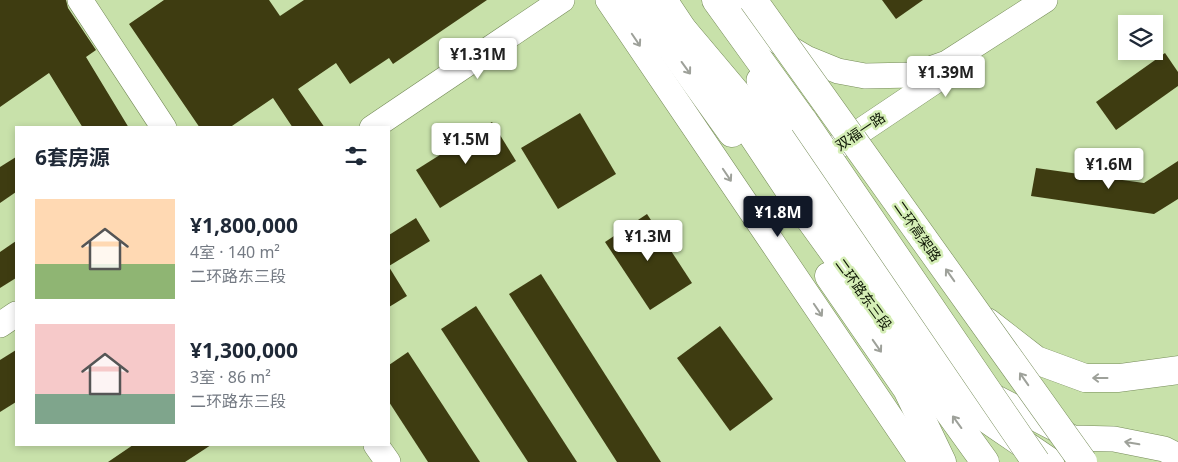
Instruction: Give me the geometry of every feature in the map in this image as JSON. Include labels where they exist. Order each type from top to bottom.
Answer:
[{"type":"main road","name":"二环路东三段","points":[[637,0],[753,161],[906,389],[942,462]]},
{"type":"main road","name":"二环路东三段","points":[[663,0],[791,193],[985,462]]},
{"type":"main road","points":[[716,0],[833,163],[1036,462]]},
{"type":"main road","name":"二环高架路","points":[[753,0],[1083,462]]},
{"type":"main road","points":[[684,31],[769,132],[981,415],[1050,462]]},
{"type":"main road","points":[[978,315],[1036,360],[1085,378],[1119,378],[1178,370]]},
{"type":"street","points":[[80,0],[163,126]]},
{"type":"street","points":[[375,126],[562,0]]},
{"type":"street","points":[[608,0],[921,462]]},
{"type":"street","points":[[706,0],[813,163],[940,338],[983,391],[1073,438],[1114,439],[1164,449],[1178,456]]},
{"type":"street","points":[[731,0],[750,19],[778,42],[806,58],[838,71],[865,76],[913,75],[946,63],[1045,0]]},
{"type":"street","name":"双福一路","points":[[813,163],[1057,0]]},
{"type":"street","points":[[0,325],[15,315]]},
{"type":"street","points":[[377,446],[388,462]]},
{"type":"building","points":[[0,0],[66,0],[68,8],[96,50],[86,57],[128,126],[82,126],[49,73],[0,107]]},
{"type":"building","points":[[164,0],[269,0],[280,16],[304,0],[487,0],[393,64],[389,58],[350,84],[336,63],[298,89],[324,126],[292,126],[273,98],[232,126],[199,126],[129,24]]},
{"type":"building","points":[[882,0],[923,0],[896,19]]},
{"type":"building","points":[[1165,53],[1178,72],[1178,86],[1116,130],[1096,102],[1155,60],[1163,60],[1163,54]]},
{"type":"building","points":[[580,113],[616,174],[558,209],[521,148]]},
{"type":"building","points":[[492,122],[516,161],[440,208],[416,170]]},
{"type":"building","points":[[15,158],[15,193],[0,203],[0,167]]},
{"type":"building","points":[[1178,161],[1178,199],[1154,214],[1031,196],[1036,168],[1144,183]]},
{"type":"building","points":[[647,214],[692,283],[650,310],[605,242]]},
{"type":"building","points":[[416,218],[430,241],[390,265],[390,234]]},
{"type":"building","points":[[15,242],[15,279],[0,288],[0,252]]},
{"type":"building","points":[[390,269],[407,296],[390,306]]},
{"type":"building","points":[[541,274],[661,462],[617,462],[509,294]]},
{"type":"building","points":[[476,306],[577,462],[528,462],[441,329]]},
{"type":"building","points":[[720,326],[773,399],[730,431],[677,358]]},
{"type":"building","points":[[15,351],[15,403],[0,412],[0,360]]},
{"type":"building","points":[[408,352],[480,462],[428,462],[390,404],[390,364]]},
{"type":"building","points":[[132,446],[209,446],[185,462],[108,462]]}]
